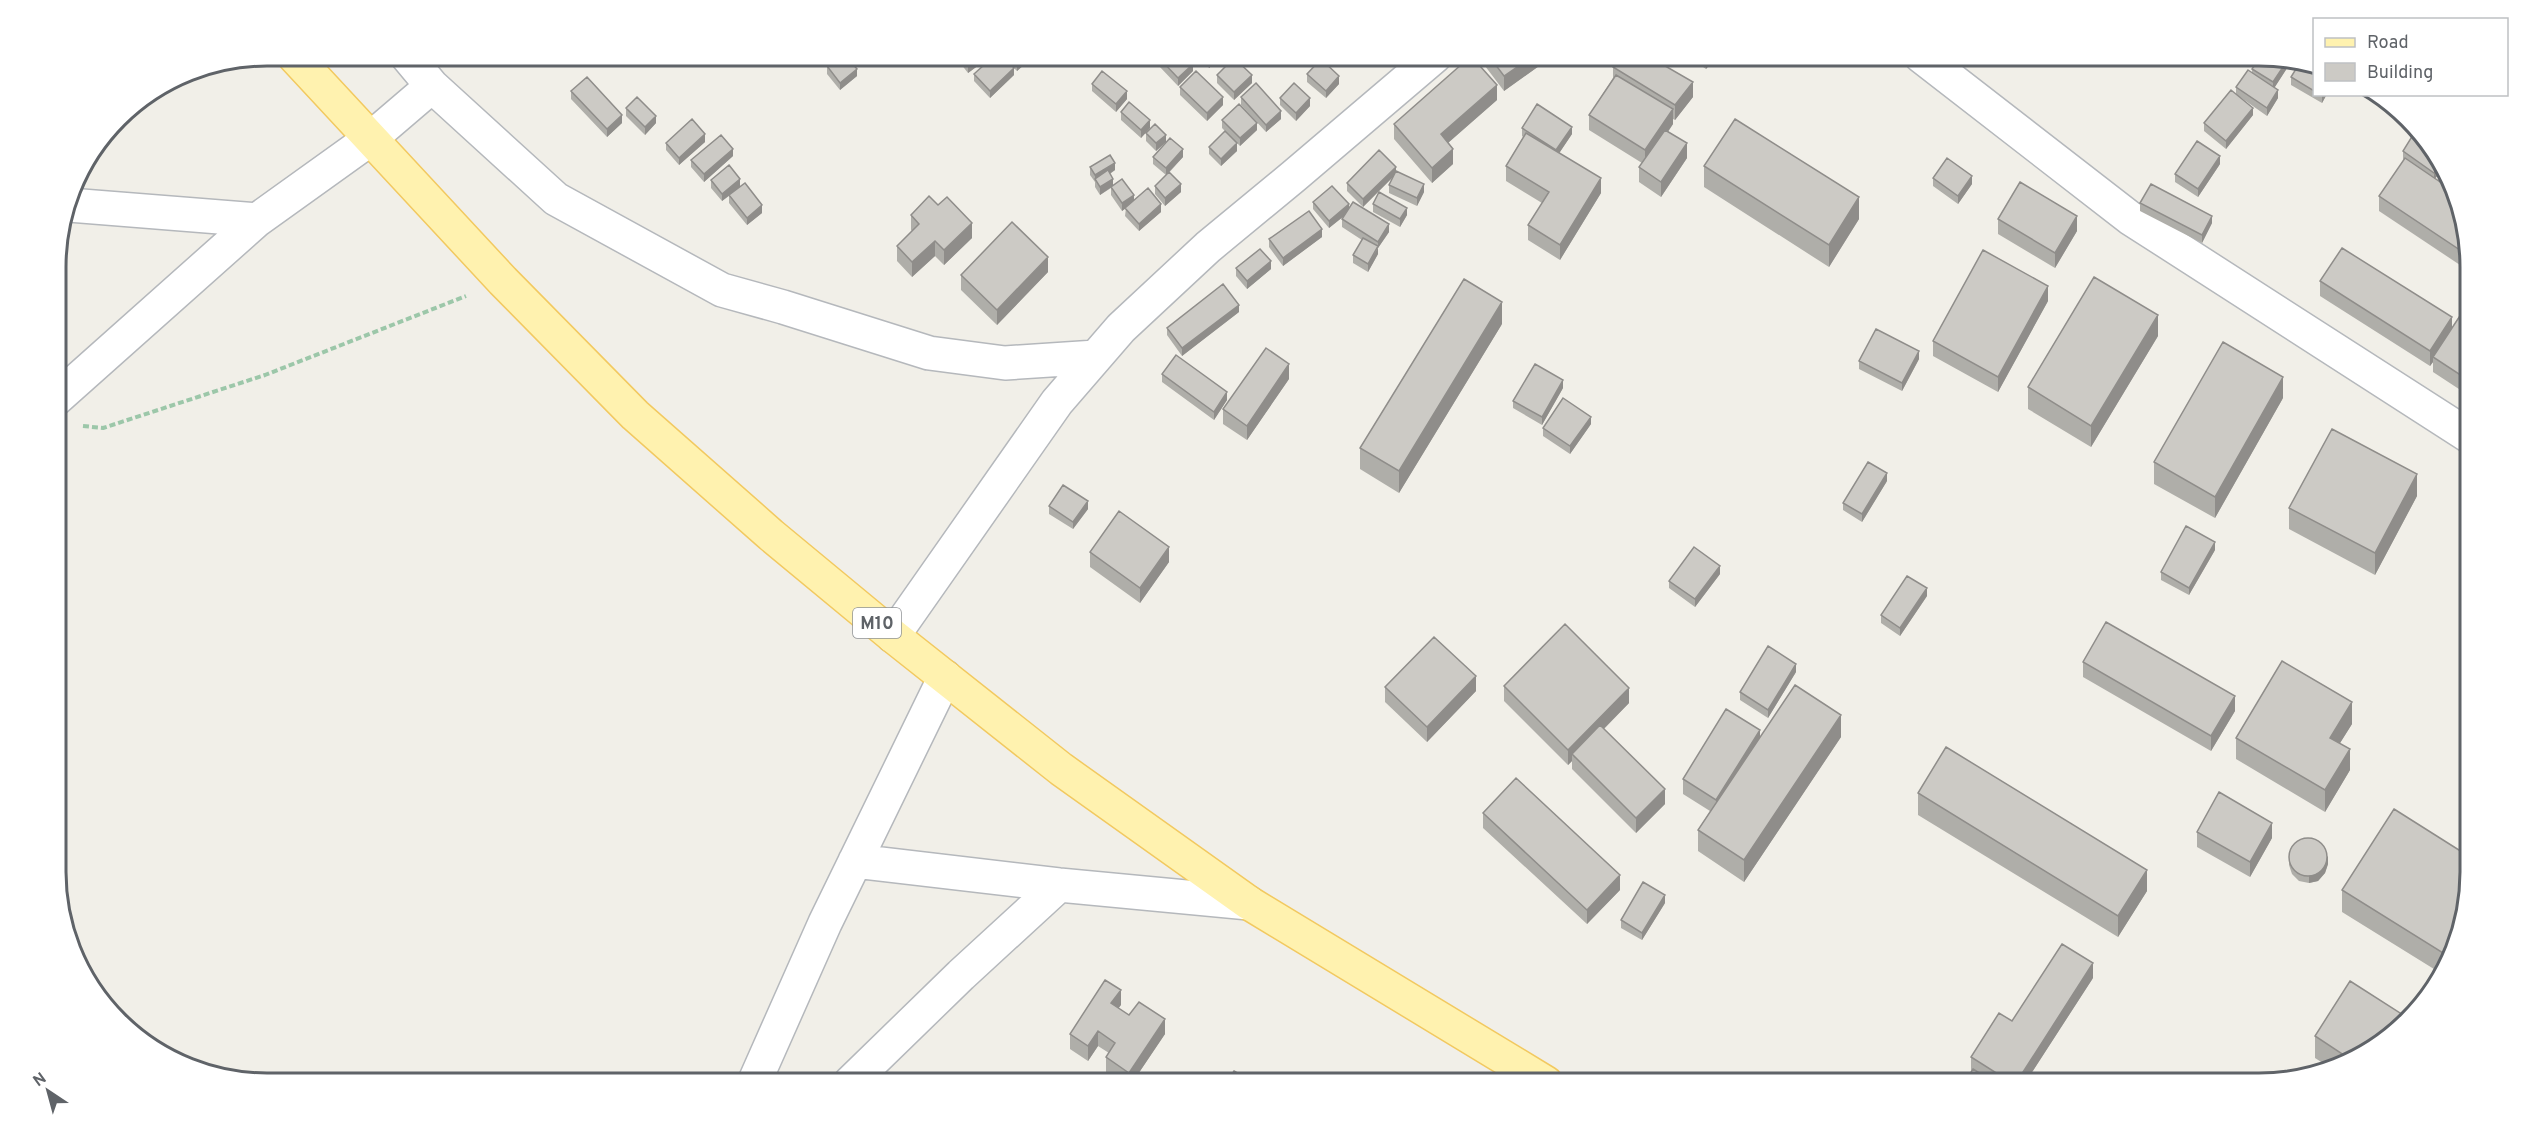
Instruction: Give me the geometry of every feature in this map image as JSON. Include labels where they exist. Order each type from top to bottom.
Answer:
[{"type":"main road","name":"M10","points":[[303,66],[503,281],[635,415],[771,535],[892,636],[1060,769],[1249,903],[1530,1073]]},
{"type":"street","points":[[415,66],[432,86],[556,199],[722,290],[929,353],[1005,363],[1096,357]]},
{"type":"street","points":[[892,636],[1057,402],[1121,328],[1208,247],[1423,66]]},
{"type":"street","points":[[1934,66],[2130,218],[2460,430]]},
{"type":"street","points":[[66,390],[257,220],[370,139],[432,86]]},
{"type":"street","points":[[76,206],[257,220]]},
{"type":"street","points":[[759,1073],[855,861],[945,677]]},
{"type":"street","points":[[855,861],[1059,885],[1249,903]]},
{"type":"street","points":[[860,1073],[961,975],[1059,885]]},
{"type":"path","points":[[80,425],[103,428],[265,375],[503,281]]},
{"type":"building","points":[[827,66],[854,66],[857,69],[840,83]]},
{"type":"building","points":[[983,66],[1012,66],[1014,68],[990,91],[974,74]]},
{"type":"building","points":[[1167,66],[1191,66],[1178,78]]},
{"type":"building","points":[[1226,66],[1242,66],[1252,75],[1234,92],[1217,75]]},
{"type":"building","points":[[1314,66],[1328,66],[1339,76],[1326,91],[1307,74]]},
{"type":"building","points":[[1460,66],[1480,66],[1497,85],[1441,134],[1453,149],[1432,168],[1394,124]]},
{"type":"building","points":[[1496,66],[1518,66],[1504,76]]},
{"type":"building","points":[[1665,66],[1693,82],[1675,105],[1613,67]]},
{"type":"building","points":[[2254,66],[2283,68],[2273,82],[2252,69]]},
{"type":"building","points":[[2248,70],[2278,90],[2267,108],[2236,87]]},
{"type":"building","points":[[2296,70],[2313,74],[2313,90],[2291,77]]},
{"type":"building","points":[[1102,71],[1127,91],[1116,104],[1092,84]]},
{"type":"building","points":[[1196,71],[1223,97],[1207,113],[1180,87]]},
{"type":"building","points":[[1616,75],[1673,109],[1645,150],[1589,115]]},
{"type":"building","points":[[587,77],[622,115],[607,129],[571,91]]},
{"type":"building","points":[[1256,83],[1281,111],[1266,125],[1241,97]]},
{"type":"building","points":[[1294,83],[1310,98],[1296,113],[1280,98]]},
{"type":"building","points":[[2231,90],[2253,108],[2226,141],[2204,123]]},
{"type":"building","points":[[637,97],[656,116],[645,127],[626,108]]},
{"type":"building","points":[[1129,102],[1150,120],[1141,130],[1121,112]]},
{"type":"building","points":[[1239,104],[1257,123],[1240,138],[1222,120]]},
{"type":"building","points":[[1537,104],[1572,127],[1556,150],[1522,128]]},
{"type":"building","points":[[692,119],[705,134],[679,158],[666,143]]},
{"type":"building","points":[[1735,119],[1859,197],[1829,245],[1704,166]]},
{"type":"building","points":[[1155,124],[1166,135],[1156,143],[1146,133]]},
{"type":"building","points":[[1665,130],[1687,143],[1661,182],[1639,167]]},
{"type":"building","points":[[1225,131],[1237,143],[1221,159],[1209,147]]},
{"type":"building","points":[[1526,133],[1601,178],[1560,245],[1528,225],[1549,192],[1506,166]]},
{"type":"building","points":[[721,135],[733,149],[704,174],[691,160]]},
{"type":"building","points":[[2411,137],[2433,167],[2434,173],[2403,151]]},
{"type":"building","points":[[1170,138],[1183,149],[1166,168],[1153,157]]},
{"type":"building","points":[[2197,141],[2220,156],[2198,189],[2175,174]]},
{"type":"building","points":[[1379,150],[1396,167],[1363,199],[1347,183]]},
{"type":"building","points":[[1110,155],[1115,163],[1095,175],[1090,167]]},
{"type":"building","points":[[1947,158],[1972,176],[1958,196],[1933,178]]},
{"type":"building","points":[[2405,158],[2441,183],[2453,215],[2459,249],[2379,196]]},
{"type":"building","points":[[729,165],[740,179],[722,194],[711,180]]},
{"type":"building","points":[[1108,170],[1113,179],[1100,187],[1095,179]]},
{"type":"building","points":[[1396,171],[1424,184],[1417,198],[1389,185]]},
{"type":"building","points":[[1169,172],[1181,184],[1165,198],[1155,186]]},
{"type":"building","points":[[1122,179],[1134,195],[1122,203],[1111,187]]},
{"type":"building","points":[[2020,182],[2077,216],[2055,253],[1998,219]]},
{"type":"building","points":[[745,183],[762,205],[747,218],[729,195]]},
{"type":"building","points":[[2151,184],[2212,216],[2202,235],[2140,203]]},
{"type":"building","points":[[1332,186],[1349,204],[1329,221],[1313,202]]},
{"type":"building","points":[[1148,188],[1161,204],[1139,224],[1125,208]]},
{"type":"building","points":[[1379,192],[1407,208],[1400,219],[1373,204]]},
{"type":"building","points":[[929,196],[938,205],[947,197],[972,223],[944,250],[935,241],[912,262],[897,246],[919,224],[911,215]]},
{"type":"building","points":[[1353,202],[1389,224],[1378,242],[1342,219]]},
{"type":"building","points":[[1309,211],[1322,229],[1283,258],[1269,239]]},
{"type":"building","points":[[1012,222],[1048,257],[997,310],[961,275]]},
{"type":"building","points":[[1363,238],[1378,246],[1368,264],[1353,255]]},
{"type":"building","points":[[2342,248],[2452,317],[2430,351],[2320,281]]},
{"type":"building","points":[[1260,249],[1271,261],[1247,281],[1236,268]]},
{"type":"building","points":[[1983,250],[2048,286],[1998,377],[1933,341]]},
{"type":"building","points":[[2094,277],[2158,315],[2091,426],[2028,387]]},
{"type":"building","points":[[1464,279],[1502,302],[1399,471],[1360,448]]},
{"type":"building","points":[[1223,284],[1239,305],[1182,348],[1167,328]]},
{"type":"building","points":[[2460,316],[2460,375],[2433,357]]},
{"type":"building","points":[[1876,329],[1919,351],[1902,383],[1859,361]]},
{"type":"building","points":[[2223,342],[2283,377],[2215,497],[2154,462]]},
{"type":"building","points":[[1266,348],[1289,364],[1247,426],[1223,409]]},
{"type":"building","points":[[1176,355],[1227,392],[1214,412],[1162,374]]},
{"type":"building","points":[[1535,364],[1563,380],[1542,417],[1513,401]]},
{"type":"building","points":[[1563,398],[1591,417],[1570,446],[1543,428]]},
{"type":"building","points":[[2332,429],[2417,474],[2375,553],[2289,508]]},
{"type":"building","points":[[1868,462],[1887,473],[1862,514],[1843,503]]},
{"type":"building","points":[[1063,485],[1088,501],[1073,522],[1049,506]]},
{"type":"building","points":[[1119,511],[1169,547],[1140,588],[1090,552]]},
{"type":"building","points":[[2186,526],[2215,542],[2189,588],[2161,572]]},
{"type":"building","points":[[1694,547],[1720,566],[1695,599],[1669,581]]},
{"type":"building","points":[[1907,576],[1927,588],[1900,628],[1881,615]]},
{"type":"building","points":[[2106,622],[2235,696],[2211,736],[2083,662]]},
{"type":"building","points":[[1565,624],[1629,688],[1568,750],[1504,686]]},
{"type":"building","points":[[1434,637],[1476,676],[1427,727],[1385,687]]},
{"type":"building","points":[[1768,646],[1796,664],[1768,710],[1740,692]]},
{"type":"building","points":[[2282,661],[2352,702],[2330,738],[2350,749],[2325,790],[2236,738]]},
{"type":"building","points":[[1795,685],[1841,715],[1744,860],[1698,830]]},
{"type":"building","points":[[1726,709],[1760,730],[1716,800],[1683,779]]},
{"type":"building","points":[[1600,725],[1665,789],[1636,818],[1572,754]]},
{"type":"building","points":[[1946,747],[2147,870],[2118,916],[1918,793]]},
{"type":"building","points":[[1516,778],[1620,875],[1587,910],[1483,813]]},
{"type":"building","points":[[2219,792],[2272,823],[2250,862],[2197,832]]},
{"type":"building","points":[[2394,809],[2460,851],[2460,885],[2456,911],[2443,953],[2342,890]]},
{"type":"building","points":[[2308,838],[2321,844],[2327,857],[2321,870],[2308,876],[2295,870],[2289,857],[2295,844]]},
{"type":"building","points":[[1643,882],[1665,895],[1642,933],[1621,920]]},
{"type":"building","points":[[2062,944],[2093,963],[2022,1073],[1996,1073],[1971,1057],[1999,1013],[2012,1021]]},
{"type":"building","points":[[1105,980],[1121,990],[1111,1003],[1129,1015],[1139,1002],[1165,1019],[1129,1073],[1106,1057],[1115,1043],[1098,1031],[1088,1046],[1070,1034]]},
{"type":"building","points":[[2350,981],[2401,1013],[2370,1039],[2343,1054],[2315,1036]]}]
